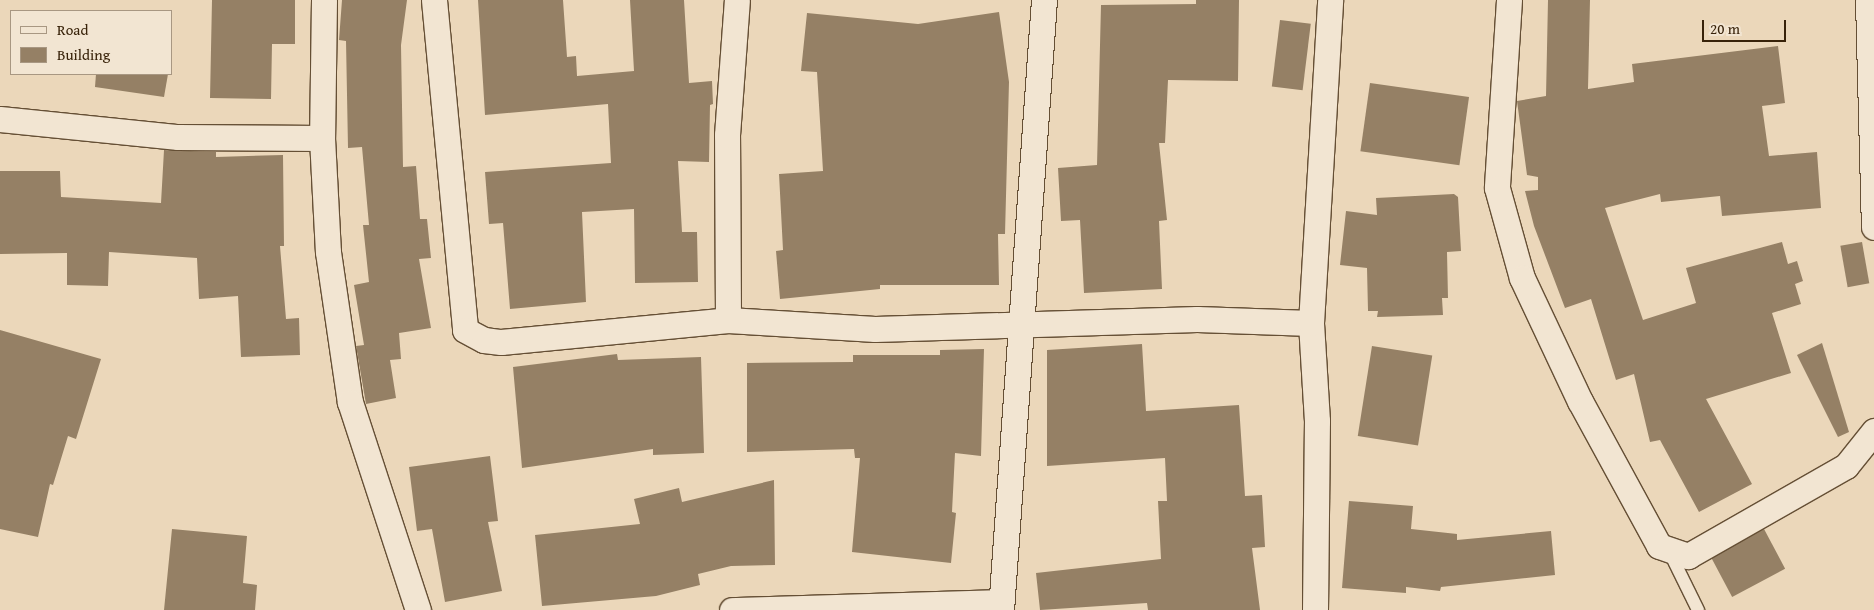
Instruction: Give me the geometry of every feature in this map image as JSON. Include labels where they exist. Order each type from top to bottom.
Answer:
[{"type":"street","points":[[324,0],[322,138],[328,252],[350,402],[418,610]]},
{"type":"street","points":[[434,0],[465,330],[501,342],[728,320],[875,329],[1197,319],[1311,323]]},
{"type":"street","points":[[728,320],[727,135],[737,0]]},
{"type":"street","points":[[732,610],[1000,606],[1044,0]]},
{"type":"street","points":[[1315,610],[1317,422],[1311,323],[1330,0]]},
{"type":"street","points":[[1509,0],[1497,188],[1522,278],[1580,401],[1658,546],[1670,553],[1688,556],[1846,466],[1874,431]]},
{"type":"street","points":[[1868,0],[1874,227]]},
{"type":"street","points":[[0,119],[178,137],[322,138]]},
{"type":"lane","points":[[1670,553],[1698,610]]},
{"type":"building","points":[[212,0],[295,0],[295,44],[272,44],[271,99],[210,98]]},
{"type":"building","points":[[342,0],[407,0],[401,45],[403,167],[416,166],[420,219],[427,219],[431,258],[419,259],[431,328],[399,333],[401,359],[390,360],[396,398],[366,404],[356,346],[364,345],[354,285],[369,282],[363,225],[369,225],[362,147],[348,148],[346,41],[339,40]]},
{"type":"building","points":[[478,0],[563,0],[567,57],[576,56],[577,76],[634,71],[630,0],[684,0],[689,83],[712,81],[713,104],[710,105],[709,162],[678,161],[682,232],[697,232],[698,282],[635,283],[634,209],[582,212],[586,302],[510,309],[503,223],[489,224],[485,172],[611,163],[608,104],[485,115]]},
{"type":"building","points":[[1196,0],[1239,0],[1238,81],[1168,80],[1165,143],[1159,143],[1167,220],[1159,221],[1162,289],[1084,293],[1080,220],[1061,221],[1058,168],[1097,165],[1101,5],[1196,4]]},
{"type":"building","points":[[1548,0],[1590,0],[1588,89],[1634,82],[1632,64],[1778,46],[1785,103],[1762,106],[1769,156],[1817,152],[1821,208],[1722,216],[1720,196],[1661,202],[1660,194],[1605,208],[1643,320],[1696,303],[1686,268],[1782,242],[1788,264],[1797,261],[1803,281],[1795,284],[1801,304],[1772,313],[1791,373],[1706,399],[1752,484],[1699,512],[1660,440],[1650,442],[1634,374],[1616,380],[1591,299],[1565,308],[1534,226],[1525,191],[1538,190],[1538,177],[1527,175],[1517,101],[1546,96]]},
{"type":"building","points":[[999,12],[1009,82],[1005,234],[998,234],[999,285],[880,285],[880,289],[780,299],[776,251],[783,250],[779,174],[823,171],[817,72],[801,71],[807,13],[918,24]]},
{"type":"building","points":[[1280,20],[1311,24],[1303,90],[1272,87]]},
{"type":"building","points":[[96,75],[168,75],[164,97],[95,87]]},
{"type":"building","points":[[1370,83],[1469,97],[1459,165],[1360,151]]},
{"type":"building","points":[[164,150],[216,152],[216,157],[283,155],[284,246],[280,246],[286,319],[299,318],[300,355],[241,357],[238,296],[199,299],[197,258],[109,252],[108,286],[67,285],[67,253],[0,254],[0,171],[60,171],[61,197],[161,203]]},
{"type":"building","points":[[1454,194],[1458,197],[1461,251],[1447,252],[1448,298],[1442,298],[1443,315],[1377,317],[1378,311],[1368,311],[1367,268],[1340,265],[1346,211],[1377,215],[1376,198]]},
{"type":"building","points":[[1862,242],[1869,283],[1848,287],[1840,246]]},
{"type":"building","points":[[0,330],[101,359],[76,439],[68,436],[53,485],[50,484],[38,537],[0,529]]},
{"type":"building","points":[[1822,343],[1849,432],[1838,437],[1797,355]]},
{"type":"building","points":[[1142,344],[1146,411],[1239,405],[1245,496],[1262,495],[1265,547],[1252,548],[1260,610],[1148,610],[1147,603],[1040,610],[1036,573],[1161,559],[1158,501],[1167,501],[1165,458],[1047,466],[1047,350]]},
{"type":"building","points":[[1372,346],[1432,356],[1418,445],[1358,436]]},
{"type":"building","points":[[984,349],[981,456],[955,453],[952,512],[956,513],[951,563],[852,552],[860,458],[855,458],[854,449],[747,452],[747,363],[853,362],[853,355],[940,355],[940,350]]},
{"type":"building","points":[[617,354],[618,360],[701,357],[704,453],[653,455],[653,449],[522,468],[513,367]]},
{"type":"building","points":[[490,456],[498,521],[488,522],[502,591],[445,602],[432,529],[417,531],[409,467]]},
{"type":"building","points":[[774,480],[775,565],[731,566],[698,574],[700,585],[656,596],[542,606],[535,535],[640,524],[634,499],[679,488],[682,502]]},
{"type":"building","points":[[1349,501],[1413,506],[1411,529],[1457,534],[1457,540],[1551,531],[1555,575],[1441,587],[1440,591],[1406,587],[1406,593],[1342,588]]},
{"type":"building","points":[[172,529],[247,536],[243,583],[257,585],[255,610],[164,610]]},
{"type":"building","points":[[1764,529],[1785,569],[1732,597],[1711,557]]}]
